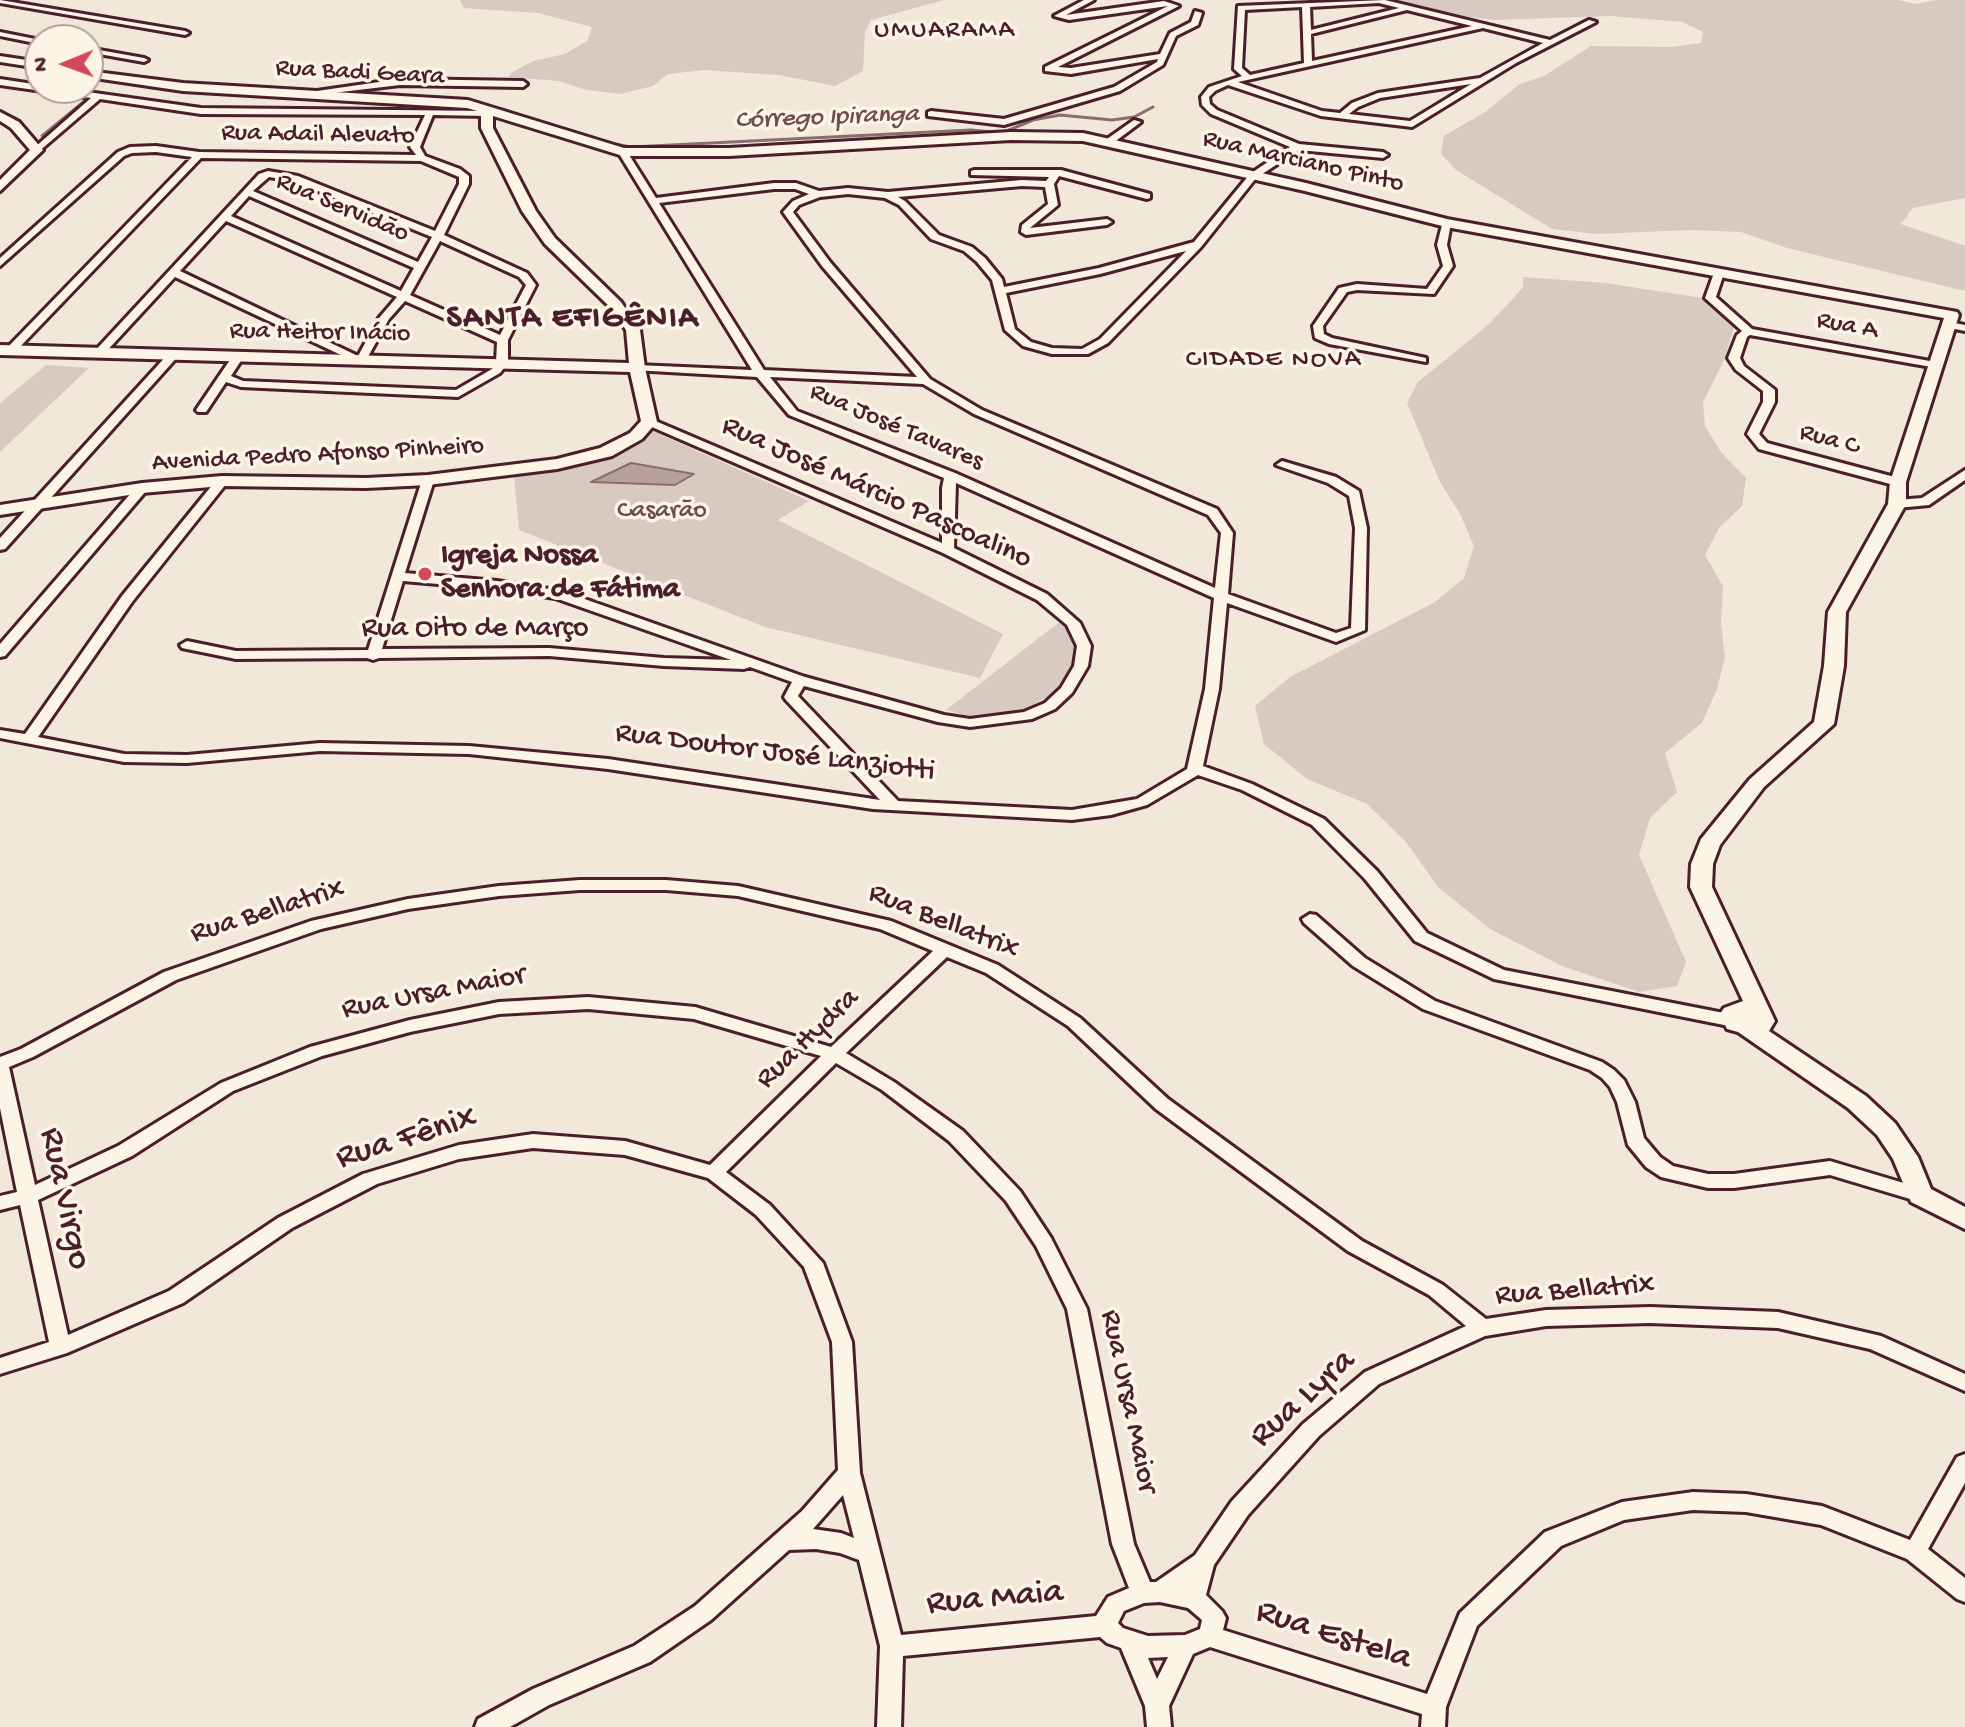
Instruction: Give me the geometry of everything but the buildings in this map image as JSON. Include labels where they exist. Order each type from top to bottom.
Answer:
[{"type":"street","points":[[1090,0],[1058,16],[1069,18],[1164,3],[1175,6],[1048,69],[1071,71],[1163,56]]},
{"type":"street","points":[[0,1],[185,33]]},
{"type":"street","points":[[1248,77],[1238,69],[1244,4],[1374,1],[1550,42]]},
{"type":"street","points":[[1306,4],[1308,63]]},
{"type":"street","points":[[1307,33],[1409,7]]},
{"type":"street","points":[[931,114],[1008,130],[1117,89],[1152,69],[1163,56],[1173,35],[1195,23],[1198,13]]},
{"type":"street","points":[[1228,82],[1303,108],[1340,117],[1412,124],[1483,79],[1592,22]]},
{"type":"street","points":[[1383,155],[1297,147],[1209,109],[1206,105],[1207,93],[1228,82],[1248,77],[1482,26]]},
{"type":"street","points":[[0,34],[24,39]]},
{"type":"street","points":[[104,53],[144,60]]},
{"type":"street","points":[[0,59],[24,63]]},
{"type":"street","name":"Rua Badi Geara","points":[[104,76],[183,87],[450,101],[623,152]]},
{"type":"street","points":[[1340,117],[1355,105],[1378,96],[1483,79]]},
{"type":"street","points":[[0,82],[24,86]]},
{"type":"street","points":[[307,93],[400,82],[523,84]]},
{"type":"street","points":[[104,98],[215,112],[487,111],[487,128],[529,211],[550,241],[616,305],[633,330],[637,368],[649,422]]},
{"type":"street","points":[[0,187],[89,104]]},
{"type":"street","points":[[422,158],[415,147],[430,113]]},
{"type":"street","points":[[0,116],[15,125],[37,150]]},
{"type":"street","points":[[1110,141],[1137,122]]},
{"type":"street","name":"Rua Marciano Pinto","points":[[623,152],[759,151],[1008,130],[1110,141],[1446,223],[1958,321]]},
{"type":"street","points":[[887,195],[902,203],[935,237],[968,249],[976,256],[997,279],[1010,330],[1027,344],[1052,351],[1084,352],[1104,341],[1197,245],[1253,176],[1297,147]]},
{"type":"street","name":"Rua Adail Alevato","points":[[0,263],[121,154],[136,149],[199,155],[422,158],[446,166],[464,176],[464,184],[405,294],[384,318],[360,360]]},
{"type":"street","name":"Rua José Tavares","points":[[623,152],[760,373],[793,413],[951,476],[1221,596],[1336,638],[1358,630],[1361,528],[1355,494],[1332,480],[1282,465]]},
{"type":"street","points":[[5,350],[199,155]]},
{"type":"street","points":[[974,173],[1057,174],[1147,196]]},
{"type":"street","points":[[99,353],[262,176],[275,174],[295,178],[438,236],[523,275],[531,285],[503,340],[502,363],[496,371],[458,394],[241,384],[224,377]]},
{"type":"street","points":[[1057,174],[1049,184],[1053,205],[1025,227],[1026,232],[1107,222]]},
{"type":"street","points":[[1049,184],[1013,184],[887,195],[857,191],[818,194],[796,203],[790,208],[789,216],[926,381],[978,412],[1213,512],[1227,533],[1212,689],[1194,768],[1247,787],[1318,822],[1371,875],[1421,937],[1500,975],[1697,1013],[1747,1017],[1802,1063],[1857,1102],[1886,1129],[1905,1157],[1920,1195]]},
{"type":"street","points":[[653,201],[774,186],[796,186],[818,194]]},
{"type":"street","name":"Rua Servidão","points":[[247,192],[420,267]]},
{"type":"street","points":[[225,217],[405,294],[503,340]]},
{"type":"street","points":[[1422,360],[1329,341],[1319,336],[1318,326],[1343,290],[1357,287],[1430,292],[1448,266],[1442,245],[1446,223]]},
{"type":"street","points":[[998,291],[1100,271],[1197,245]]},
{"type":"street","points":[[173,272],[360,360]]},
{"type":"street","points":[[1719,273],[1710,298],[1749,332]]},
{"type":"street","points":[[1747,1017],[1747,982],[1701,887],[1702,864],[1709,844],[1757,783],[1824,724],[1834,666],[1837,612],[1897,504],[1898,482],[1937,365],[1942,340],[1958,321]]},
{"type":"street","name":"Rua A","points":[[1749,332],[1937,365]]},
{"type":"street","name":"Rua C","points":[[1749,332],[1742,335],[1734,358],[1740,368],[1769,390],[1769,402],[1753,434],[1763,446],[1898,482]]},
{"type":"street","name":"Rua Heitor Inácio","points":[[5,350],[502,363],[926,381]]},
{"type":"street","points":[[0,546],[174,354]]},
{"type":"street","points":[[202,410],[238,356]]},
{"type":"street","name":"Avenida Pedro Afonso Pinheiro","points":[[0,510],[142,488],[222,481],[366,483],[428,480],[557,464],[606,452],[636,436],[649,422]]},
{"type":"street","name":"Rua José Márcio Pascoalino","points":[[400,577],[497,585],[557,594],[800,680],[943,719],[970,723],[1027,716],[1050,706],[1067,690],[1081,666],[1084,646],[1073,623],[1042,597],[948,550],[649,422]]},
{"type":"street","points":[[1897,504],[1925,502],[1965,474]]},
{"type":"street","points":[[948,550],[948,488],[951,476]]},
{"type":"street","points":[[373,656],[428,480]]},
{"type":"street","points":[[29,740],[127,599],[222,481]]},
{"type":"street","points":[[0,653],[142,488]]},
{"type":"street","name":"Rua Oito de Março","points":[[187,645],[236,655],[549,652],[664,662],[763,666]]},
{"type":"street","points":[[800,680],[791,697],[893,805]]},
{"type":"street","name":"Rua Doutor José Lanziotti","points":[[0,734],[140,758],[187,759],[320,747],[469,750],[608,764],[893,805],[1072,815],[1142,802],[1194,771],[1194,768]]},
{"type":"street","name":"Rua Bellatrix","points":[[0,1064],[27,1053],[170,976],[317,925],[408,904],[499,891],[580,885],[666,885],[738,891],[885,925],[992,969],[1074,1022],[1162,1104],[1294,1198],[1355,1246],[1436,1290],[1482,1328],[1546,1318],[1635,1315],[1778,1320],[1874,1342],[1965,1383]]},
{"type":"street","points":[[1310,919],[1359,962],[1429,1005],[1596,1066],[1608,1074],[1618,1084],[1626,1102],[1635,1140],[1653,1162],[1668,1172],[1708,1181],[1734,1181],[1830,1168],[1920,1195],[1965,1219]]},
{"type":"street","name":"Rua Hydra","points":[[714,1173],[945,949]]},
{"type":"street","name":"Rua Ursa Maior","points":[[0,1203],[29,1196],[125,1151],[227,1087],[316,1051],[410,1026],[499,1008],[588,1003],[695,1013],[834,1054],[888,1086],[956,1136],[1013,1196],[1044,1243],[1077,1309],[1123,1544],[1152,1592]]},
{"type":"street","name":"Rua Virgo","points":[[0,1064],[60,1347]]},
{"type":"street","name":"Rua Fênix","points":[[0,1366],[60,1347],[176,1297],[285,1223],[370,1179],[459,1152],[533,1141],[625,1148],[714,1173],[763,1210],[813,1263],[842,1342],[849,1473],[892,1646],[889,1727]]},
{"type":"street","name":"Rua Lyra","points":[[1203,1562],[1240,1508],[1311,1430],[1372,1378],[1482,1328]]},
{"type":"street","points":[[1915,1552],[1965,1463]]},
{"type":"street","points":[[487,1727],[541,1697],[642,1654],[703,1613],[785,1541],[849,1473]]},
{"type":"street","points":[[1434,1717],[1468,1620],[1553,1539],[1622,1511],[1693,1501],[1746,1503],[1822,1516],[1915,1552],[1965,1592]]},
{"type":"street","points":[[785,1541],[816,1539],[841,1543],[869,1554]]},
{"type":"street","points":[[1152,1592],[1194,1599],[1214,1618],[1210,1636],[1168,1649],[1130,1643],[1115,1636],[1105,1626],[1116,1604],[1152,1592],[1203,1562]]},
{"type":"street","points":[[1194,1599],[1203,1562]]},
{"type":"street","name":"Rua Maia","points":[[892,1646],[1105,1626]]},
{"type":"street","name":"Rua Estela","points":[[1210,1636],[1434,1717]]},
{"type":"street","points":[[1130,1643],[1158,1717]]},
{"type":"street","points":[[1158,1717],[1185,1646]]},
{"type":"green space","points":[[460,0],[944,0],[871,20],[865,32],[863,71],[835,86],[779,75],[704,70],[668,74],[653,86],[620,94],[586,90],[559,81],[509,77],[533,61],[565,54],[587,41],[592,27],[538,13],[464,8]]},
{"type":"green space","points":[[1385,0],[1898,0],[1915,4],[1965,0],[1965,198],[1913,208],[1901,224],[1965,246],[1965,291],[1787,248],[1741,232],[1691,230],[1597,234],[1552,229],[1456,170],[1441,154],[1444,136],[1485,112],[1520,84],[1544,76],[1591,46],[1671,47],[1701,43],[1703,32],[1682,22],[1611,16],[1494,20],[1432,12]]},
{"type":"green space","points":[[1523,277],[1606,283],[1715,300],[1736,320],[1725,358],[1703,402],[1705,426],[1721,452],[1746,478],[1742,506],[1719,528],[1705,555],[1723,586],[1721,623],[1725,657],[1717,689],[1702,723],[1665,753],[1677,792],[1650,818],[1639,855],[1686,962],[1677,986],[1639,992],[1562,966],[1490,929],[1438,887],[1406,842],[1367,804],[1307,779],[1264,744],[1255,706],[1290,677],[1435,602],[1464,578],[1474,546],[1460,514],[1440,482],[1407,403],[1418,382],[1488,325],[1508,304],[1523,287]]},
{"type":"green space","points":[[46,365],[89,368],[0,452],[0,403]]},
{"type":"green space","name":"Casarão","points":[[653,431],[809,501],[778,520],[1003,634],[980,678],[765,627],[519,530],[514,476],[605,459]]},
{"type":"green space","points":[[1062,620],[1078,644],[1073,667],[1063,688],[1022,711],[995,717],[971,717],[946,710]]},
{"type":"shaded area","points":[[631,463],[694,474],[675,485],[591,482]]},
{"type":"waterway","points":[[42,136],[81,104]]},
{"type":"waterway","name":"Córrego Ipiranga","points":[[604,142],[631,147],[971,130],[1002,133],[1033,120],[1060,115],[1112,120],[1134,117],[1153,107]]},
{"type":"waterway","name":"Córrego Ipiranga","points":[[393,110],[462,109]]},
{"type":"waterway","name":"Córrego Ipiranga","points":[[502,109],[574,133]]},
{"type":"place","name":"Igreja Nossa Senhora de Fátima","points":[[425,574]]},
{"type":"district","name":"UMUARAMA","points":[[945,32]]},
{"type":"district","name":"SANTA EFIGÊNIA","points":[[573,320]]},
{"type":"district","name":"CIDADE NOVA","points":[[1274,361]]}]
